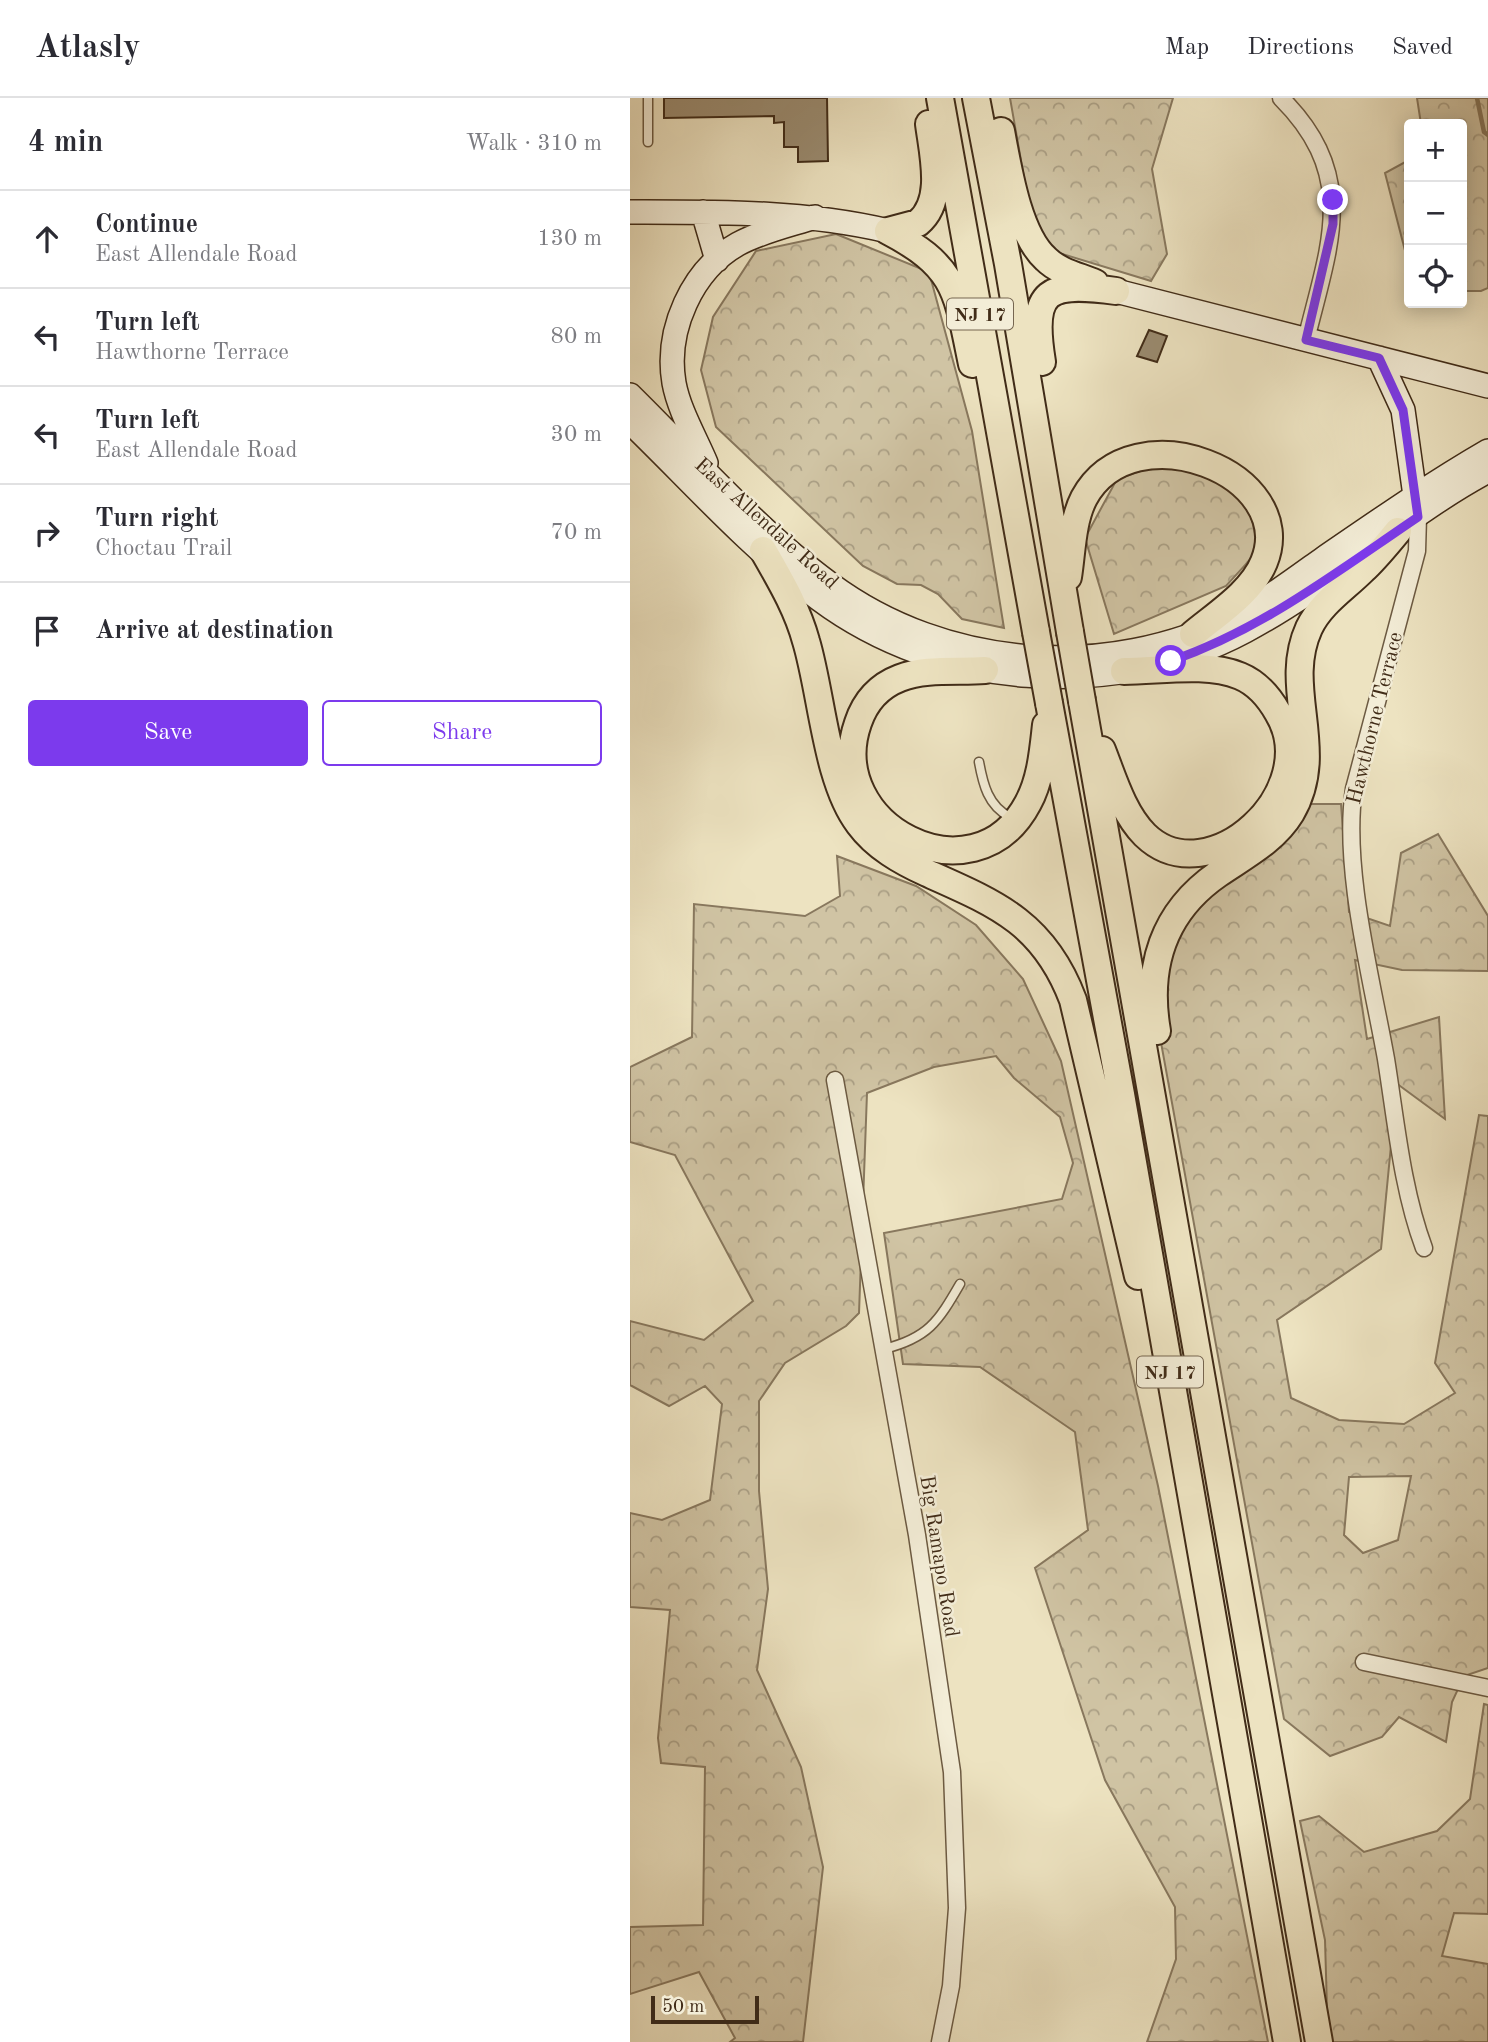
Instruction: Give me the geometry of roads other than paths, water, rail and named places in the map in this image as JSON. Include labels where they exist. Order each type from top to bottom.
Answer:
[{"type":"highway","points":[[888,231],[918,223],[932,203],[933,159],[926,98]]},
{"type":"highway","name":"NJ 17","points":[[940,98],[1287,2042]]},
{"type":"highway","name":"NJ 17","points":[[976,98],[1008,264],[1082,701],[1319,2042]]},
{"type":"highway","points":[[993,98],[1011,178],[1035,247],[1054,265],[1116,291]]},
{"type":"highway","points":[[888,231],[933,259],[952,288],[986,437],[1019,530]]},
{"type":"highway","points":[[1046,492],[1050,412],[1037,335],[1040,308],[1047,296],[1060,288],[1077,286],[1116,291]]},
{"type":"highway","points":[[1065,599],[1076,521],[1090,490],[1107,473],[1129,459],[1156,453],[1182,455],[1210,465],[1247,490],[1264,518],[1268,545],[1264,562],[1255,579],[1193,634]]},
{"type":"highway","points":[[1164,1165],[1162,1063],[1153,991],[1162,939],[1175,916],[1194,894],[1264,843],[1290,815],[1302,791],[1308,765],[1299,672],[1301,650],[1308,630],[1320,609],[1364,570],[1411,515]]},
{"type":"highway","points":[[763,550],[785,588],[802,627],[840,786],[858,824],[878,845],[899,859],[994,903],[1016,917],[1046,946],[1062,972],[1073,1000],[1127,1237],[1181,1438]]},
{"type":"highway","points":[[985,670],[914,674],[884,686],[869,701],[858,723],[854,741],[854,763],[865,797],[878,818],[895,833],[916,845],[940,850],[976,846],[997,836],[1016,820],[1028,804],[1036,783],[1049,702]]},
{"type":"highway","points":[[1082,701],[1127,811],[1152,840],[1175,850],[1203,851],[1231,841],[1255,825],[1277,800],[1290,757],[1286,730],[1265,694],[1244,678],[1219,670],[1124,671]]},
{"type":"main road","points":[[630,212],[815,217],[888,231]]},
{"type":"main road","points":[[703,212],[717,260]]},
{"type":"main road","points":[[710,472],[678,398],[673,352],[684,307],[698,281],[717,260],[749,238],[815,217]]},
{"type":"main road","points":[[1116,291],[1488,386]]},
{"type":"main road","name":"Hawthorne Terrace","points":[[1379,358],[1403,410],[1411,515]]},
{"type":"main road","name":"East Allendale Road","points":[[630,395],[792,553],[832,585],[874,612],[920,633],[989,652],[1048,659],[1119,653],[1193,634],[1258,603],[1488,471]]},
{"type":"main road","name":"East Allendale Road","points":[[630,422],[763,550],[820,600],[864,628],[912,650],[985,670],[1041,677],[1124,671],[1171,661],[1234,637],[1291,604],[1411,515],[1488,451]]},
{"type":"street","points":[[1281,98],[1310,131],[1321,153],[1333,200],[1333,224],[1306,340]]},
{"type":"street","name":"Hawthorne Terrace","points":[[1411,515],[1415,558],[1354,789],[1350,828],[1360,906],[1394,1106],[1416,1225],[1424,1248]]},
{"type":"street","name":"Big Ramapo Road","points":[[835,1080],[917,1535],[956,1818],[957,1908],[951,1986],[940,2042]]},
{"type":"street","points":[[1364,1662],[1488,1688]]},
{"type":"lane","points":[[648,98],[648,142]]},
{"type":"lane","points":[[979,762],[983,782],[995,808],[1016,820]]},
{"type":"lane","points":[[884,1349],[912,1341],[933,1326],[960,1284]]},
{"type":"waterway","points":[[1477,98],[1484,132],[1488,135]]}]
